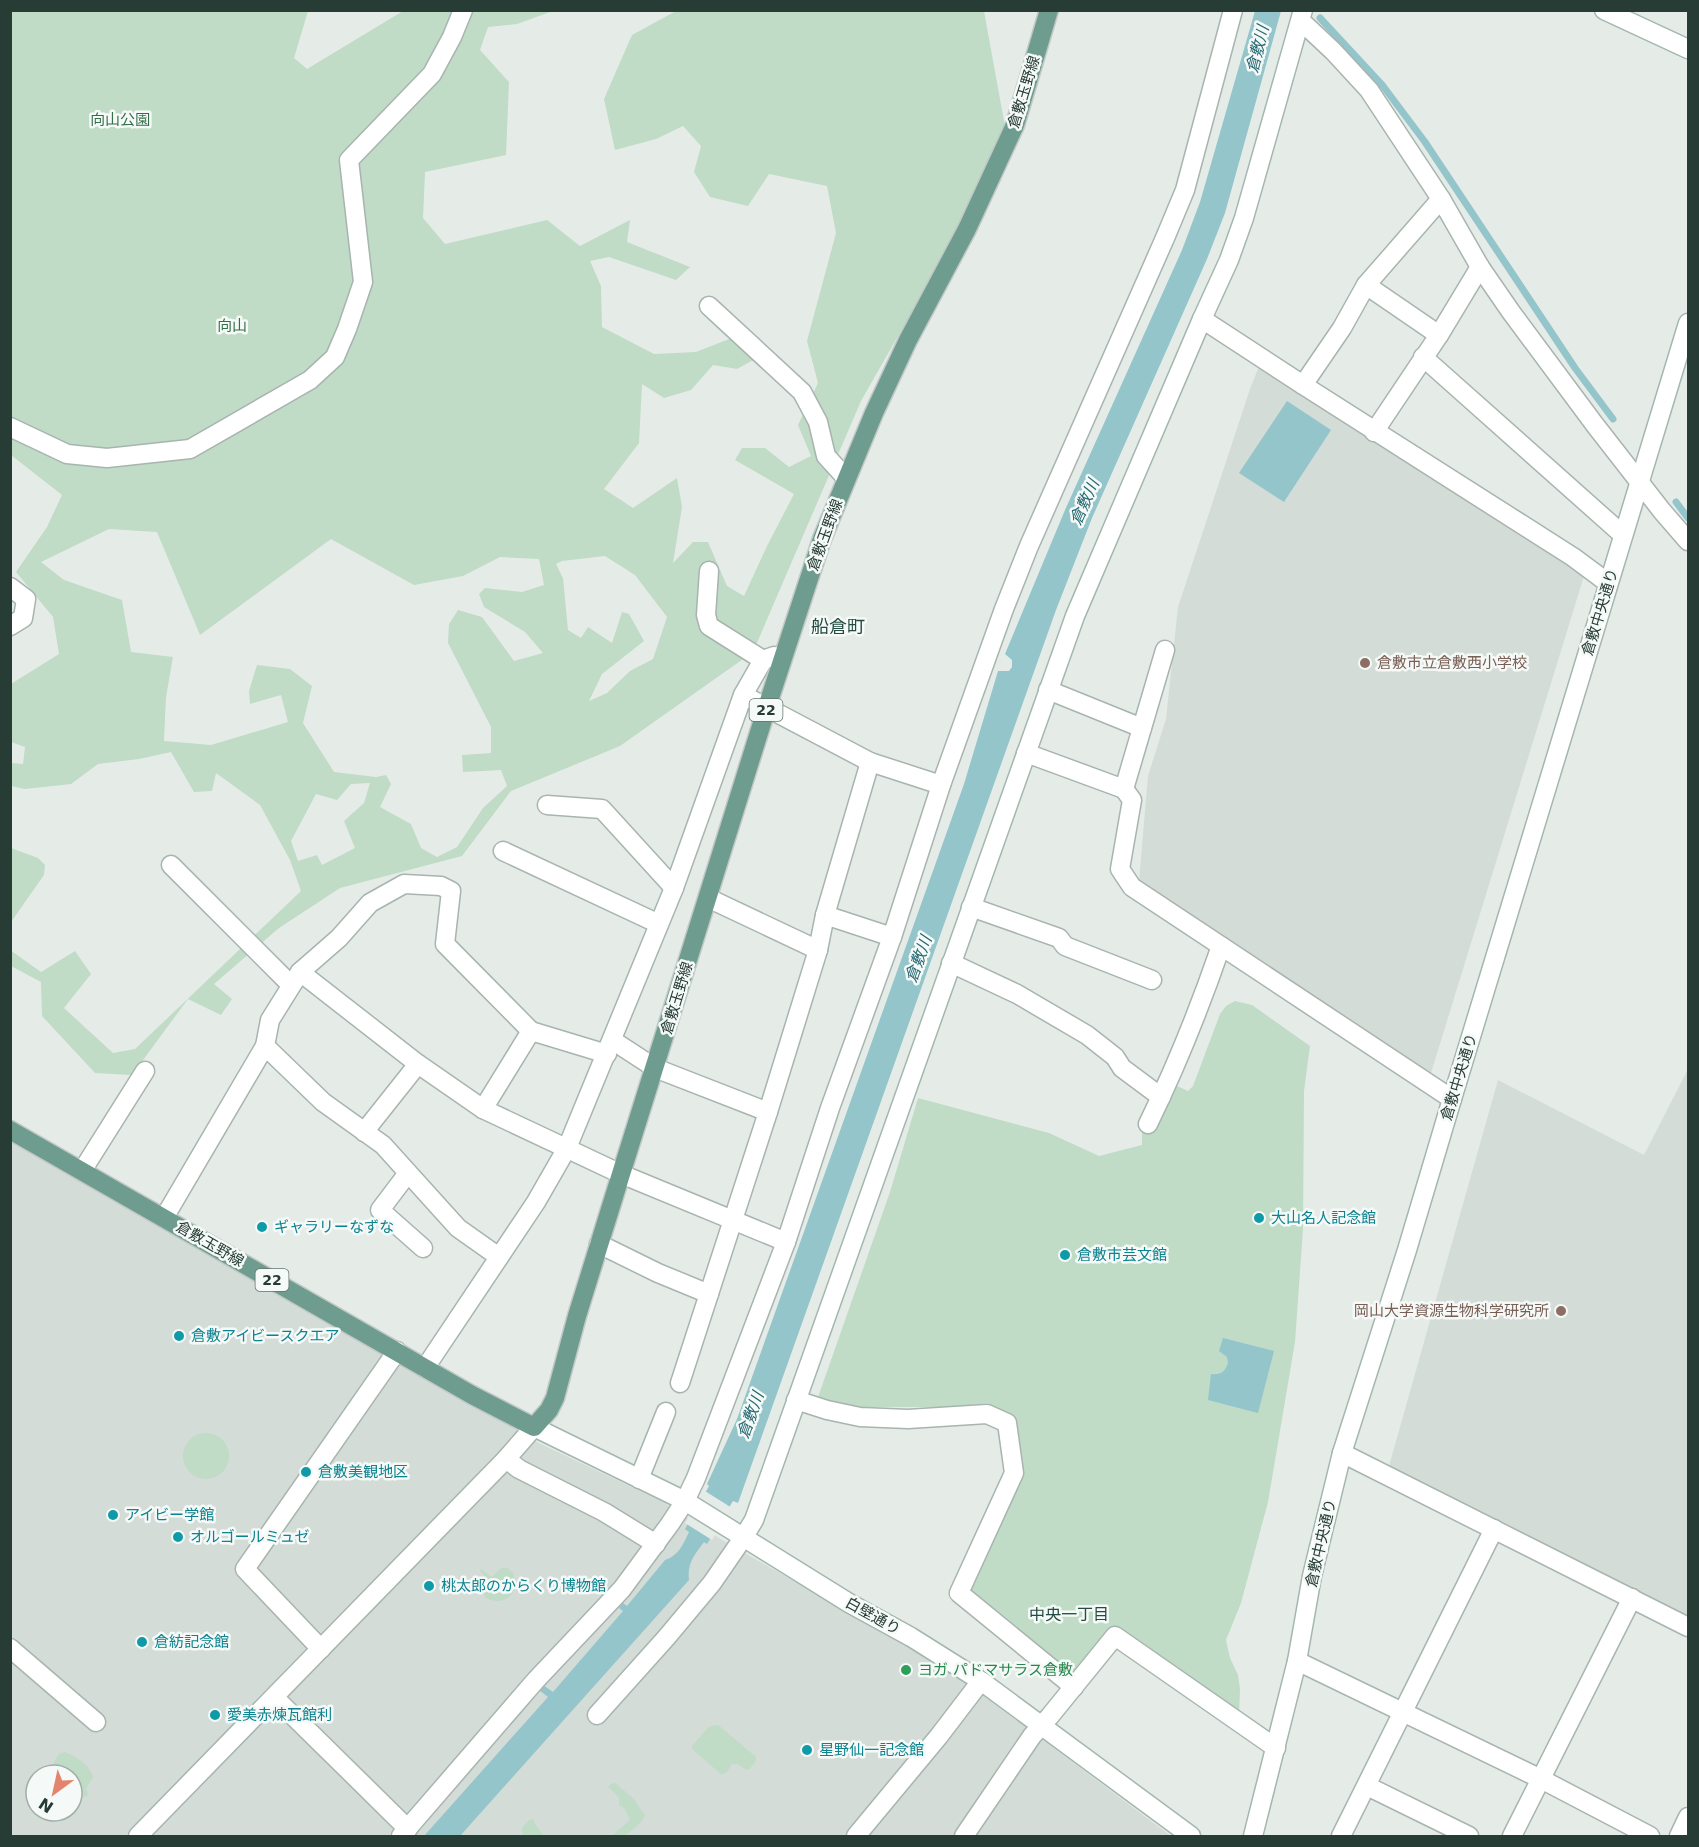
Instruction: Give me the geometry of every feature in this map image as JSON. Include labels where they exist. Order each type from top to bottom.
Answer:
[{"type":"main road","name":"倉敷玉野線","points":[[10,1130],[502,1412],[534,1427],[549,1410],[555,1398],[599,1244],[822,539],[874,413],[908,340],[968,229],[1011,134],[1049,10]]},
{"type":"street","points":[[10,426],[68,454],[107,458],[190,449],[310,380],[335,357],[363,282],[349,160],[432,74],[452,37],[463,10]]},
{"type":"street","points":[[274,1697],[405,1833],[536,1680],[622,1589],[690,1504],[696,1479],[786,1242],[830,1108],[892,937],[941,785],[1004,609],[1029,546],[1185,190],[1233,10]]},
{"type":"street","points":[[1604,10],[1689,50]]},
{"type":"street","points":[[1302,16],[1369,90],[1441,199],[1480,267],[1581,406],[1662,511],[1689,541]]},
{"type":"street","points":[[597,1715],[712,1583],[754,1520],[1075,616],[1229,260],[1244,218],[1302,16]]},
{"type":"street","points":[[1303,385],[1342,328],[1366,285],[1441,199]]},
{"type":"street","points":[[1374,432],[1480,267]]},
{"type":"street","points":[[1366,285],[1439,334]]},
{"type":"street","points":[[709,306],[802,392],[818,422],[826,456],[846,478]]},
{"type":"street","points":[[1202,319],[1374,432],[1573,557],[1608,583]]},
{"type":"street","name":"倉敷中央通り","points":[[1253,1836],[1297,1661],[1312,1576],[1342,1453],[1407,1250],[1608,583],[1689,323]]},
{"type":"street","points":[[1424,357],[1623,535]]},
{"type":"street","points":[[709,572],[706,615],[709,626],[763,660]]},
{"type":"street","points":[[10,587],[26,599],[23,618],[10,626]]},
{"type":"street","points":[[1124,789],[1165,650]]},
{"type":"street","points":[[425,1368],[536,1202],[567,1148],[674,888],[743,695],[763,660],[785,651]]},
{"type":"street","points":[[1048,690],[1142,728]]},
{"type":"street","points":[[743,695],[870,762],[941,785]]},
{"type":"street","points":[[1026,753],[1124,789],[1132,801],[1120,869],[1132,887],[1452,1099]]},
{"type":"street","points":[[680,1383],[818,950],[825,915],[870,762]]},
{"type":"street","points":[[546,805],[602,809],[674,888]]},
{"type":"street","points":[[503,851],[659,924]]},
{"type":"street","points":[[171,865],[296,978],[483,1109],[621,1174],[786,1242]]},
{"type":"street","points":[[164,1218],[265,1046],[270,1020],[296,978],[339,938],[370,903],[404,884],[441,886],[451,891],[445,944],[531,1032],[609,1047],[655,1068],[768,1112]]},
{"type":"street","points":[[708,898],[818,950]]},
{"type":"street","points":[[971,907],[1059,938],[1065,946],[1152,981]]},
{"type":"street","points":[[825,915],[892,937]]},
{"type":"street","points":[[1148,1124],[1207,986],[1221,946]]},
{"type":"street","points":[[951,963],[1017,994],[1087,1035],[1115,1057],[1122,1068],[1161,1097]]},
{"type":"street","points":[[483,1109],[531,1032]]},
{"type":"street","points":[[265,1046],[323,1102],[383,1145],[458,1228],[499,1257]]},
{"type":"street","points":[[364,1132],[418,1064]]},
{"type":"street","points":[[82,1171],[145,1071]]},
{"type":"street","points":[[408,1173],[380,1210],[423,1248]]},
{"type":"street","points":[[599,1244],[658,1273],[709,1294]]},
{"type":"street","points":[[321,1649],[245,1569],[397,1351]]},
{"type":"street","points":[[796,1400],[826,1410],[860,1417],[909,1419],[987,1414],[1007,1423],[1014,1473],[959,1593],[1074,1687]]},
{"type":"street","points":[[639,1479],[666,1412]]},
{"type":"street","points":[[138,1836],[506,1459],[534,1427]]},
{"type":"street","name":"白壁通り","points":[[534,1427],[690,1504],[849,1603],[911,1637],[981,1681],[1191,1836]]},
{"type":"street","points":[[1342,1453],[1689,1627]]},
{"type":"street","points":[[506,1459],[519,1469],[604,1512],[656,1544]]},
{"type":"street","points":[[1341,1836],[1494,1529]]},
{"type":"street","points":[[1512,1836],[1539,1778],[1632,1598]]},
{"type":"street","points":[[964,1836],[1032,1736],[1115,1636],[1276,1748]]},
{"type":"street","points":[[10,1648],[96,1722]]},
{"type":"street","points":[[1297,1661],[1539,1778],[1650,1836]]},
{"type":"street","points":[[856,1836],[939,1736],[981,1681]]},
{"type":"street","points":[[1367,1786],[1469,1836]]},
{"type":"street","points":[[1678,1836],[1689,1817]]},
{"type":"shaded area","name":"倉敷市立倉敷西小学校","points":[[1260,364],[1584,576],[1431,1073],[1139,881],[1148,776],[1166,719],[1178,607]]},
{"type":"shaded area","name":"岡山大学資源生物科学研究所","points":[[1687,1071],[1688,1619],[1389,1466],[1498,1080],[1644,1155]]},
{"type":"shaded area","name":"倉敷美観地区","points":[[10,1139],[539,1443],[663,1502],[719,1538],[951,1672],[1171,1836],[11,1836]]},
{"type":"green space","name":"向山","points":[[11,11],[308,11],[294,58],[307,69],[403,11],[553,11],[517,24],[488,27],[480,50],[509,82],[506,155],[425,172],[423,218],[445,244],[547,220],[580,246],[630,220],[627,242],[690,267],[676,280],[609,257],[590,261],[601,286],[602,327],[654,354],[696,352],[747,332],[755,359],[737,369],[713,365],[691,390],[664,398],[642,384],[639,443],[604,489],[633,508],[677,478],[682,507],[673,563],[693,542],[708,542],[727,586],[744,596],[794,494],[735,460],[742,448],[765,448],[789,467],[811,456],[798,425],[818,383],[807,341],[836,233],[827,186],[769,174],[748,206],[710,197],[694,172],[701,146],[683,126],[656,139],[615,150],[604,99],[632,35],[676,11],[984,11],[1008,143],[861,401],[753,652],[620,746],[511,791],[462,856],[340,888],[279,928],[214,984],[232,999],[221,1015],[188,999],[132,1075],[95,1073],[42,1016],[41,982],[11,966],[10,950],[41,972],[75,951],[91,974],[64,1008],[113,1053],[135,1049],[301,891],[290,860],[260,805],[216,773],[212,791],[194,792],[171,752],[98,764],[71,784],[25,789],[11,786],[11,763],[23,764],[25,747],[11,742],[11,684],[59,654],[53,617],[16,572],[47,527],[62,495],[11,455]],"holes":[[[109,529],[157,532],[200,635],[331,539],[414,585],[463,576],[500,557],[539,559],[544,585],[522,592],[485,588],[479,594],[484,607],[525,632],[543,653],[514,661],[482,617],[458,610],[449,624],[448,643],[491,727],[491,753],[462,755],[463,772],[501,770],[507,786],[483,808],[457,847],[437,857],[421,848],[411,824],[380,807],[391,784],[386,775],[376,777],[334,772],[303,723],[312,686],[290,669],[257,665],[249,691],[250,704],[281,695],[288,722],[211,745],[164,741],[166,697],[173,657],[131,652],[122,600],[64,580],[41,562]],[[605,556],[635,575],[667,617],[653,659],[630,671],[607,693],[589,701],[602,674],[644,641],[629,614],[622,612],[612,643],[588,627],[581,638],[568,630],[563,578],[556,564],[562,561]],[[370,783],[364,803],[344,821],[355,848],[322,865],[317,855],[298,861],[291,841],[316,794],[337,800],[351,784]]]},
{"type":"green space","points":[[11,848],[38,858],[45,865],[44,875],[11,922]]},
{"type":"green space","points":[[1235,1001],[1252,1005],[1310,1046],[1304,1091],[1303,1229],[1295,1342],[1268,1502],[1241,1603],[1226,1640],[1230,1658],[1238,1675],[1239,1715],[1125,1635],[1108,1630],[1073,1678],[966,1592],[1021,1473],[1013,1420],[988,1403],[954,1407],[842,1407],[817,1400],[890,1192],[918,1098],[1049,1133],[1099,1156],[1142,1145],[1142,1121],[1177,1086],[1188,1091],[1193,1086],[1220,1014],[1226,1006]]},
{"type":"green space","points":[[206,1433],[222,1440],[229,1456],[222,1472],[206,1479],[190,1472],[183,1456],[190,1440]]},
{"type":"green space","points":[[501,1568],[507,1568],[514,1573],[514,1580],[511,1582],[515,1588],[513,1592],[503,1600],[495,1601],[486,1598],[484,1594],[491,1583],[480,1571],[481,1569],[492,1577]]},
{"type":"green space","points":[[718,1725],[756,1757],[752,1767],[747,1770],[737,1764],[732,1764],[726,1773],[721,1774],[693,1750],[692,1746],[709,1727]]},
{"type":"green space","points":[[65,1752],[83,1763],[54,1763],[59,1754]]},
{"type":"green space","points":[[84,1764],[93,1777],[86,1789],[88,1794],[85,1797]]},
{"type":"green space","points":[[615,1783],[635,1800],[645,1815],[641,1822],[625,1836],[612,1836],[630,1820],[624,1808],[619,1805],[619,1797],[608,1787]]},
{"type":"green space","points":[[533,1819],[544,1836],[523,1836],[522,1828]]},
{"type":"water","name":"倉敷川","points":[[1255,11],[1281,11],[1225,213],[1207,259],[1092,518],[1056,610],[738,1503],[733,1501],[707,1544],[704,1542],[694,1556],[690,1564],[689,1580],[460,1836],[424,1836],[548,1697],[539,1690],[543,1685],[553,1692],[623,1611],[619,1608],[623,1603],[627,1606],[665,1560],[677,1553],[689,1532],[685,1529],[709,1486],[707,1484],[737,1419],[964,784],[998,671],[1009,671],[1012,667],[1012,660],[1005,654],[1065,510],[1182,250],[1200,202]]},
{"type":"water","points":[[1287,401],[1331,430],[1284,502],[1239,473]]},
{"type":"water","points":[[1223,1338],[1274,1351],[1258,1413],[1208,1400],[1211,1374],[1222,1372],[1228,1363],[1227,1357],[1219,1351]]},
{"type":"pier","points":[[705,1491],[732,1508],[712,1540],[685,1523]]},
{"type":"waterway","points":[[1320,18],[1383,86],[1425,142],[1575,368],[1613,419]]},
{"type":"waterway","points":[[1676,502],[1688,518]]},
{"type":"place","name":"倉敷市立倉敷西小学校","points":[[1365,663]]},
{"type":"place","name":"大山名人記念館","points":[[1259,1218]]},
{"type":"place","name":"ギャラリーなずな","points":[[262,1227]]},
{"type":"place","name":"倉敷市芸文館","points":[[1065,1255]]},
{"type":"place","name":"岡山大学資源生物科学研究所","points":[[1561,1311]]},
{"type":"place","name":"倉敷アイビースクエア","points":[[179,1336]]},
{"type":"place","name":"倉敷美観地区","points":[[306,1472]]},
{"type":"place","name":"アイビー学館","points":[[113,1515]]},
{"type":"place","name":"オルゴールミュゼ","points":[[178,1537]]},
{"type":"place","name":"桃太郎のからくり博物館","points":[[429,1586]]},
{"type":"place","name":"倉紡記念館","points":[[142,1642]]},
{"type":"place","name":"ヨガ パドマサラス倉敷","points":[[906,1670]]},
{"type":"place","name":"愛美赤煉瓦館利","points":[[215,1715]]},
{"type":"place","name":"星野仙一記念館","points":[[807,1750]]},
{"type":"district","name":"船倉町","points":[[838,627]]},
{"type":"district","name":"中央一丁目","points":[[1069,1614]]},
{"type":"park label","name":"向山公園","points":[[120,120]]}]
